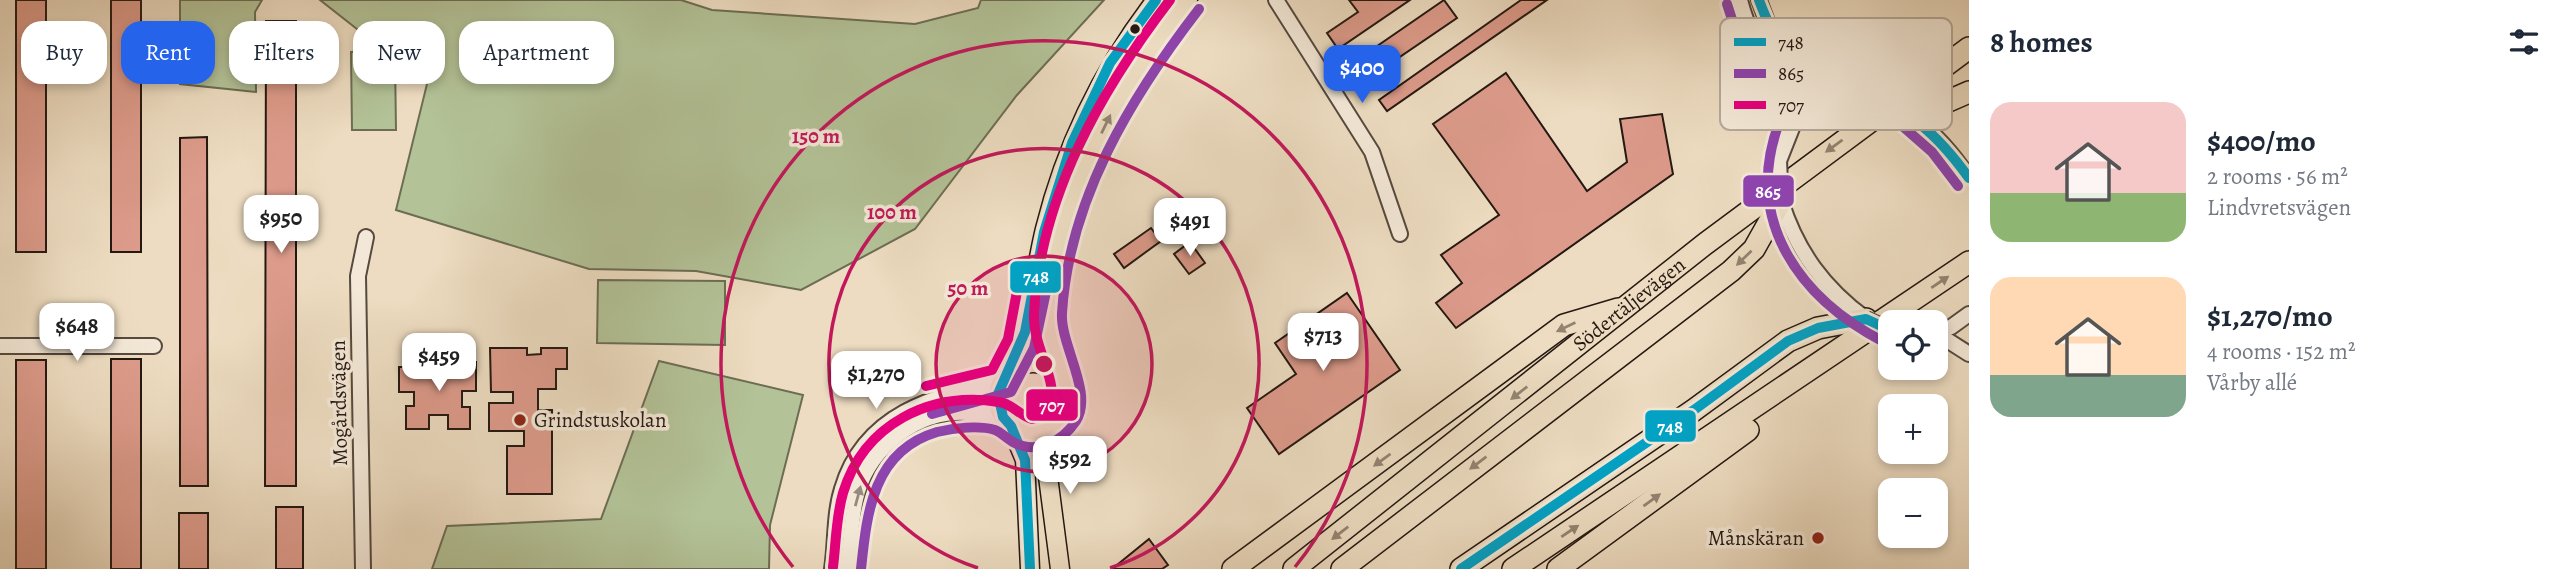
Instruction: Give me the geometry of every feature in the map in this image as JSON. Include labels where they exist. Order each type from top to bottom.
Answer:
[{"type":"highway","name":"Södertäljevägen","points":[[1952,60],[1969,48]]},
{"type":"highway","points":[[1952,99],[1969,92]]},
{"type":"highway","name":"Södertäljevägen","points":[[1294,569],[1855,130]]},
{"type":"highway","points":[[1342,569],[1731,271],[1754,249],[1781,201]]},
{"type":"highway","points":[[1513,569],[1969,262]]},
{"type":"highway","points":[[1233,569],[1564,326],[1630,305]]},
{"type":"highway","points":[[1461,569],[1693,410],[1788,341],[1818,328],[1866,319]]},
{"type":"highway","points":[[1558,569],[1775,411],[1842,348]]},
{"type":"main road","points":[[1030,569],[1025,460],[998,406],[1005,378],[1025,332],[1044,232],[1072,144],[1110,63],[1156,0]]},
{"type":"main road","points":[[1061,377],[1048,334],[1048,312],[1058,254],[1072,205],[1121,94],[1140,63],[1188,0]]},
{"type":"main road","points":[[1005,378],[1016,367],[1035,363],[1054,370],[1068,388],[1069,401],[1046,461],[1060,569]]},
{"type":"main road","points":[[1007,422],[1036,433],[1049,429],[1060,421]]},
{"type":"street","points":[[1276,0],[1372,152],[1400,234]]},
{"type":"street","points":[[1740,0],[1746,18]]},
{"type":"street","points":[[1759,0],[1768,18]]},
{"type":"street","points":[[1791,130],[1779,161],[1781,201],[1799,247],[1812,268],[1837,296],[1866,319],[1878,324]]},
{"type":"street","points":[[1928,130],[1942,142],[1969,178]]},
{"type":"street","name":"Mogårdsvägen","points":[[363,569],[358,276],[366,237]]},
{"type":"street","points":[[1948,328],[1969,314]]},
{"type":"street","points":[[1948,340],[1969,355]]},
{"type":"street","points":[[0,346],[154,346]]},
{"type":"street","points":[[832,569],[842,490],[855,459],[874,433],[933,397],[1005,378]]},
{"type":"street","points":[[847,569],[857,498],[868,469],[879,452],[908,428],[932,417],[968,413],[1007,422]]},
{"type":"green space","points":[[180,0],[262,0],[255,12],[255,21],[229,21],[229,84],[256,84],[256,92],[180,84],[215,84],[215,21],[180,21]]},
{"type":"green space","points":[[320,0],[681,0],[712,10],[915,24],[978,8],[981,0],[1104,0],[1017,95],[915,229],[801,290],[696,271],[589,269],[396,210],[427,84],[445,84],[445,21],[353,21],[353,26]]},
{"type":"green space","points":[[351,52],[353,84],[395,84],[396,130],[352,130]]},
{"type":"green space","points":[[598,280],[725,281],[725,345],[597,343]]},
{"type":"green space","points":[[659,361],[803,395],[770,525],[769,569],[432,569],[447,526],[601,519]]},
{"type":"building","points":[[16,0],[46,0],[46,21],[21,21],[21,84],[46,84],[46,252],[16,252]]},
{"type":"building","points":[[111,0],[141,0],[141,21],[121,21],[121,84],[141,84],[141,252],[111,252]]},
{"type":"building","points":[[1349,0],[1410,0],[1338,49],[1327,33],[1358,12]]},
{"type":"building","points":[[1444,0],[1457,18],[1382,69],[1370,51]]},
{"type":"building","points":[[1521,0],[1547,0],[1387,111],[1379,100]]},
{"type":"building","points":[[1506,73],[1587,191],[1627,162],[1620,119],[1662,114],[1673,174],[1456,328],[1436,303],[1462,283],[1441,255],[1499,215],[1433,124]]},
{"type":"building","points":[[266,84],[296,84],[296,486],[265,486]]},
{"type":"building","points":[[207,137],[208,486],[180,486],[180,138]]},
{"type":"building","points":[[1151,228],[1161,241],[1124,268],[1114,254]]},
{"type":"building","points":[[1190,242],[1205,263],[1189,274],[1174,254]]},
{"type":"building","points":[[1347,293],[1400,370],[1279,454],[1247,408],[1296,374],[1275,343]]},
{"type":"building","name":"Grindstuskolan","points":[[490,348],[527,348],[527,355],[541,354],[541,348],[567,348],[567,369],[556,369],[556,389],[538,389],[538,410],[552,410],[552,494],[507,494],[507,446],[524,446],[524,431],[489,431],[489,403],[513,403],[513,392],[491,392]]},
{"type":"building","points":[[447,357],[465,357],[465,362],[476,362],[476,391],[462,391],[462,407],[470,407],[470,429],[448,429],[448,415],[429,415],[429,429],[406,429],[406,406],[414,406],[414,392],[399,392],[399,367],[447,367]]},
{"type":"building","points":[[111,359],[141,359],[141,569],[111,569]]},
{"type":"building","points":[[16,360],[46,360],[46,569],[16,569]]},
{"type":"building","points":[[276,507],[303,507],[303,569],[276,569]]},
{"type":"building","points":[[179,513],[208,513],[208,569],[179,569]]},
{"type":"building","points":[[1149,539],[1168,565],[1162,569],[1112,569]]},
{"type":"transit line","name":"748","points":[[1030,569],[1025,460],[1011,426],[1003,417],[998,394],[1025,332],[1044,232],[1072,143],[1110,63],[1156,0]]},
{"type":"transit line","name":"707","points":[[833,567],[843,493],[853,469],[883,431],[925,408],[948,402],[999,402],[1032,419],[1043,416],[1052,406],[1051,383],[1034,325],[1039,270],[1048,228],[1061,187],[1098,108],[1120,71],[1170,0]]},
{"type":"transit line","name":"748","points":[[1759,0],[1766,18]]},
{"type":"transit line","name":"865","points":[[1727,4],[1732,18]]},
{"type":"transit line","name":"865","points":[[861,569],[866,526],[877,486],[899,453],[916,441],[937,432],[989,428],[1022,446],[1040,447],[1064,435],[1076,421],[1081,397],[1062,313],[1067,271],[1077,230],[1090,190],[1128,114],[1199,9]]},
{"type":"transit line","name":"865","points":[[1777,130],[1770,158],[1768,192],[1774,223],[1786,252],[1804,279],[1827,303],[1878,338]]},
{"type":"transit line","name":"865","points":[[1907,130],[1932,152],[1958,186]]},
{"type":"transit line","name":"748","points":[[1927,130],[1969,178]]},
{"type":"transit line","name":"707","points":[[926,386],[992,370],[1008,339],[1019,281]]},
{"type":"transit line","name":"865","points":[[932,414],[1011,392],[1034,348],[1047,287]]},
{"type":"transit line","name":"748","points":[[1461,569],[1694,410],[1788,341],[1818,328],[1866,319],[1878,324]]},
{"type":"place","name":"Grindstuskolan","points":[[520,420]]},
{"type":"place","name":"Månskäran","points":[[1818,538]]}]
